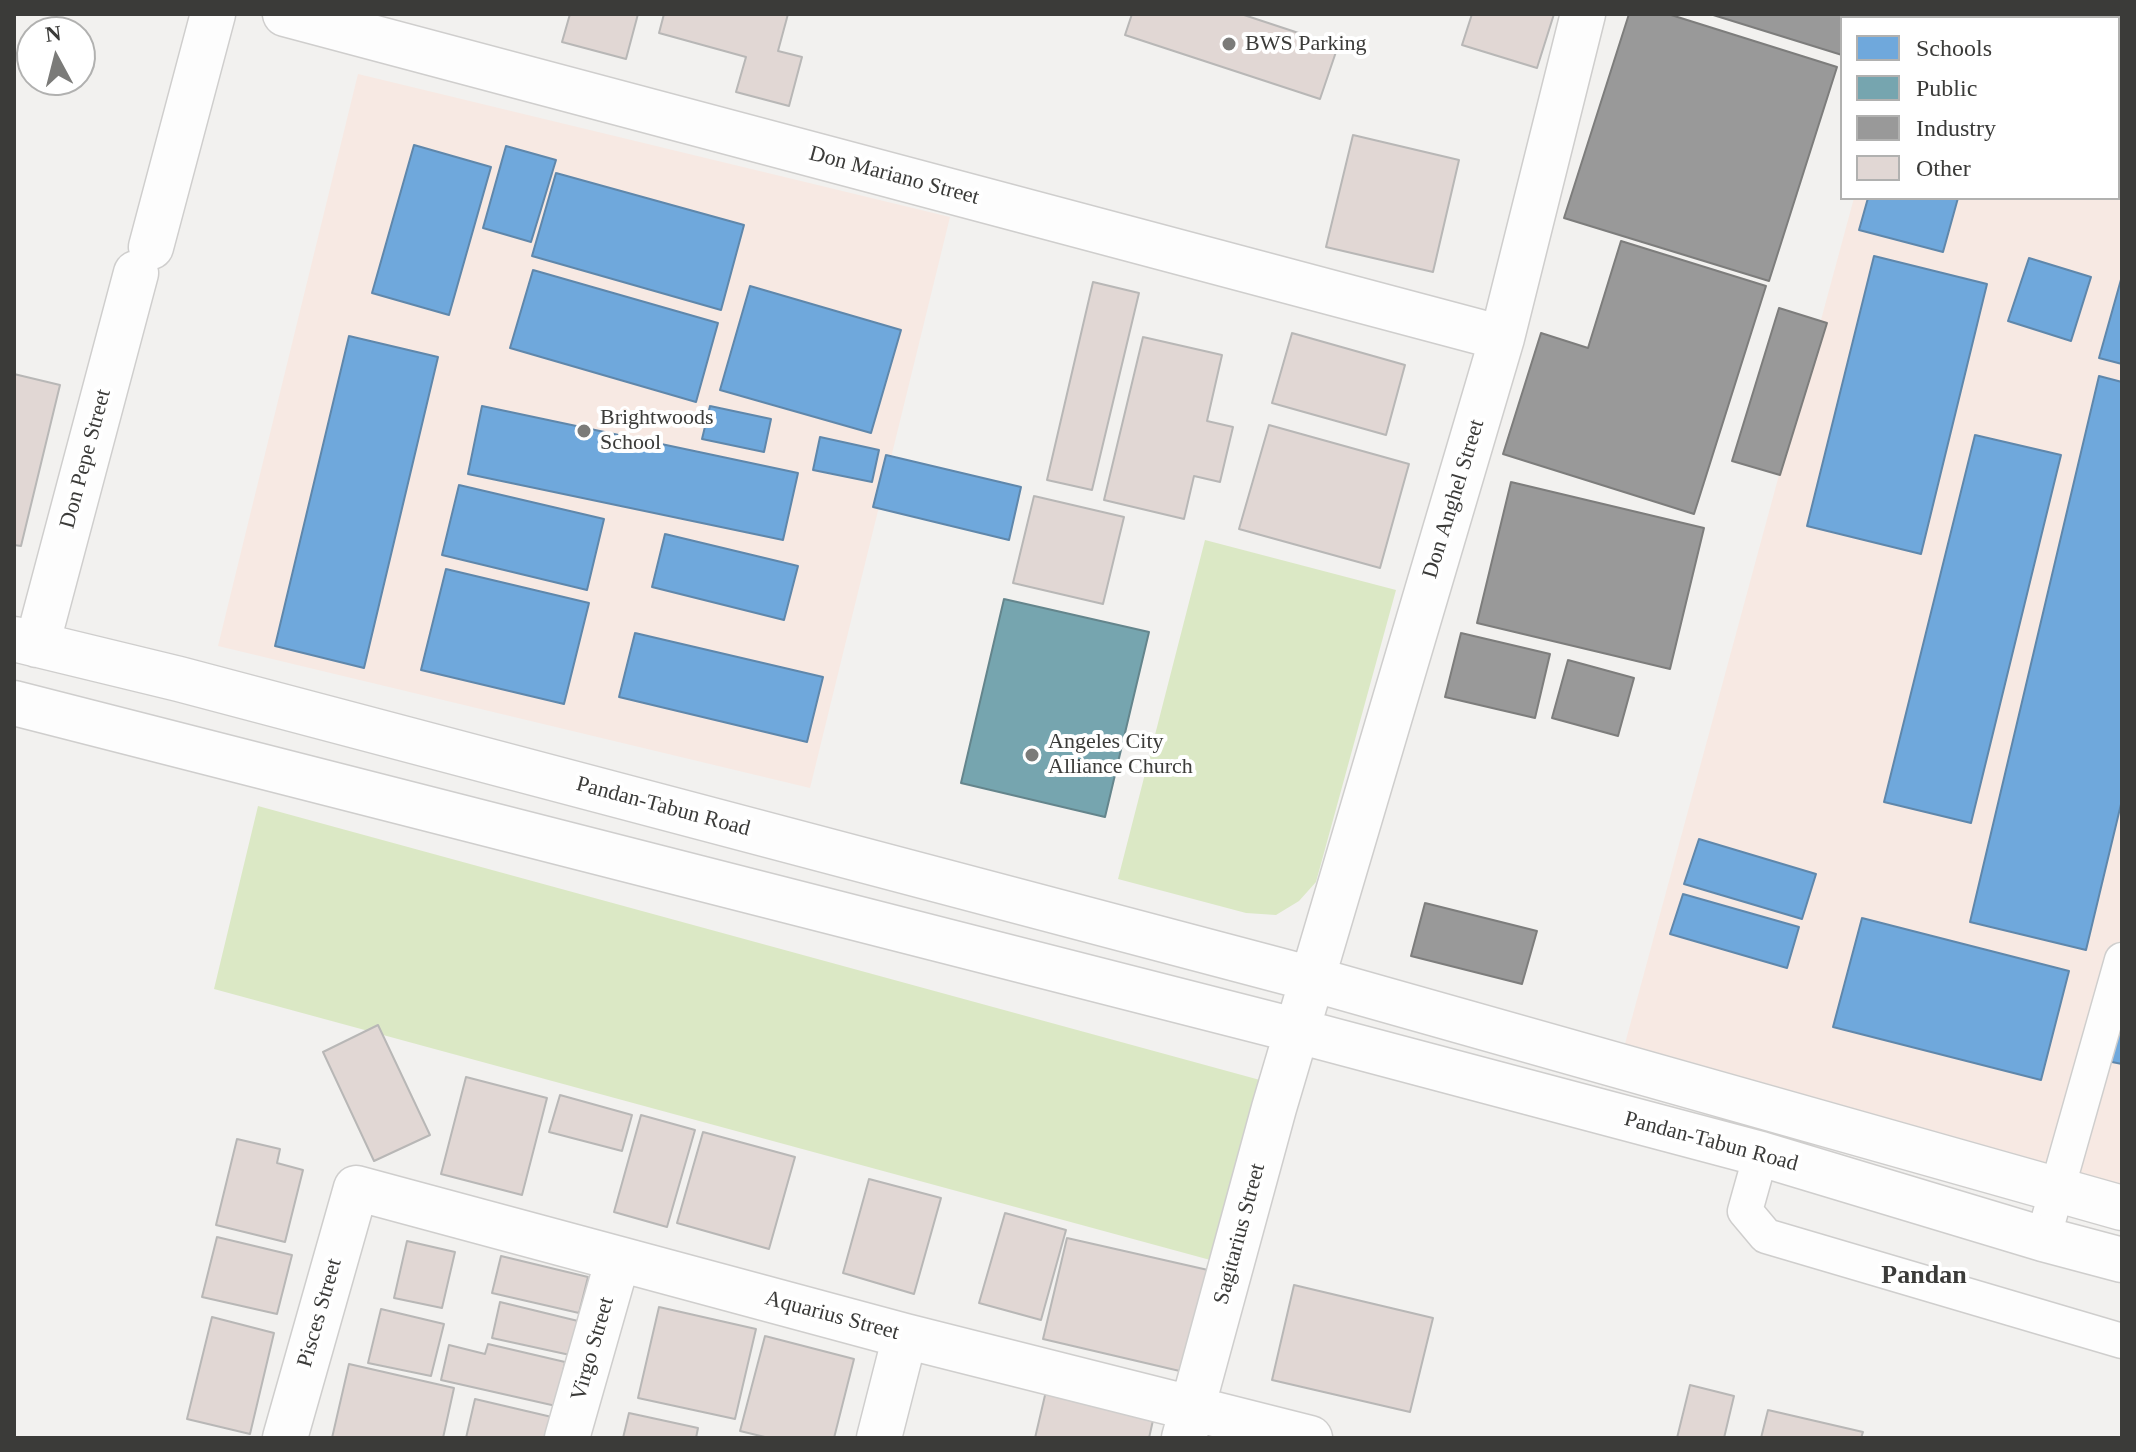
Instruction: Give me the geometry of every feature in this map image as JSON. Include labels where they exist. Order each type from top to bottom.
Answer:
[{"type":"street","name":"Don Pepe Street","points":[[25,642],[143,260],[213,14]]},
{"type":"street","name":"Don Mariano Street","points":[[285,14],[1502,338]]},
{"type":"street","name":"Don Anghel Street","points":[[1312,979],[1502,338],[1583,14]]},
{"type":"street","name":"Pandan-Tabun Road","points":[[25,642],[210,687],[1312,979],[2122,1208]]},
{"type":"street","name":"Pandan-Tabun Road","points":[[14,703],[1298,1031],[1761,1154],[2122,1260]]},
{"type":"street","points":[[1298,1031],[1312,979]]},
{"type":"street","name":"Sagitarius Street","points":[[1188,1423],[1298,1031]]},
{"type":"street","name":"Aquarius Street","points":[[356,1188],[905,1336],[1188,1423],[1310,1438]]},
{"type":"street","name":"Pisces Street","points":[[285,1438],[356,1188]]},
{"type":"street","name":"Virgo Street","points":[[567,1438],[618,1259]]},
{"type":"street","points":[[879,1438],[905,1336]]},
{"type":"lane","points":[[2043,1239],[2122,960]]},
{"type":"lane","points":[[1761,1154],[1745,1211],[1766,1236],[2122,1341]]},
{"type":"shaded area","points":[[2122,14],[2122,1191],[1623,1051],[1853,200],[2120,200],[2120,16],[1904,16]]},
{"type":"shaded area","name":"Brightwoods School","points":[[358,74],[950,217],[810,788],[218,646]]},
{"type":"green space","points":[[1205,540],[1396,590],[1316,882],[1299,901],[1276,915],[1246,913],[1118,879]]},
{"type":"green space","points":[[258,806],[1260,1080],[1214,1261],[214,989]]},
{"type":"building: Schools","points":[[1918,14],[2009,14],[2008,16]]},
{"type":"building: Schools","points":[[414,145],[491,167],[449,315],[372,293]]},
{"type":"building: Schools","points":[[506,146],[556,160],[531,242],[483,228]]},
{"type":"building: Schools","points":[[556,173],[744,225],[721,310],[532,256]]},
{"type":"building: Schools","points":[[1867,200],[1957,200],[1943,252],[1859,230]]},
{"type":"building: Schools","points":[[1874,256],[1987,284],[1921,554],[1807,526]]},
{"type":"building: Schools","points":[[2029,258],[2091,277],[2071,341],[2008,321]]},
{"type":"building: Schools","points":[[533,270],[718,323],[696,402],[510,348]]},
{"type":"building: Schools","points":[[2122,276],[2122,364],[2099,358]]},
{"type":"building: Schools","points":[[750,286],[901,330],[871,433],[720,390]]},
{"type":"building: Schools","points":[[349,336],[438,357],[364,668],[275,646]]},
{"type":"building: Schools","points":[[2099,376],[2122,382],[2122,800],[2086,950],[1970,922]]},
{"type":"building: Schools","points":[[482,406],[798,473],[783,540],[468,474]]},
{"type":"building: Schools","points":[[710,406],[771,419],[764,452],[702,439]]},
{"type":"building: Schools","points":[[1975,435],[2061,455],[1971,823],[1884,802]]},
{"type":"building: Schools","points":[[820,437],[879,450],[872,482],[813,470]]},
{"type":"building: Schools","points":[[886,455],[1021,487],[1009,540],[873,507]]},
{"type":"building: Schools","points":[[459,485],[604,519],[587,590],[442,555]]},
{"type":"building: Schools","points":[[665,534],[798,566],[784,620],[652,587]]},
{"type":"building: Schools","points":[[446,569],[589,603],[564,704],[421,670]]},
{"type":"building: Schools","points":[[635,633],[823,677],[807,742],[619,697]]},
{"type":"building: Schools","points":[[1699,839],[1816,874],[1802,919],[1684,884]]},
{"type":"building: Schools","points":[[1683,894],[1799,927],[1787,968],[1670,934]]},
{"type":"building: Schools","points":[[1862,918],[2069,971],[2041,1080],[1833,1027]]},
{"type":"building: Schools","points":[[2122,984],[2122,1064],[2102,1060]]},
{"type":"building: Public","points":[[1004,599],[1149,632],[1105,817],[961,783]]},
{"type":"building: Industry","points":[[1629,14],[1668,14],[1837,67],[1769,281],[1564,218]]},
{"type":"building: Industry","points":[[1710,14],[1855,14],[1840,16],[1840,54]]},
{"type":"building: Industry","points":[[1621,241],[1766,286],[1694,514],[1503,454],[1541,333],[1588,348]]},
{"type":"building: Industry","points":[[1779,308],[1827,323],[1780,475],[1732,461]]},
{"type":"building: Industry","points":[[1511,482],[1704,528],[1670,669],[1477,623]]},
{"type":"building: Industry","points":[[1461,633],[1550,654],[1535,718],[1445,697]]},
{"type":"building: Industry","points":[[1568,660],[1634,678],[1618,736],[1552,718]]},
{"type":"building: Industry","points":[[1425,903],[1537,931],[1522,984],[1411,956]]},
{"type":"building: Other","points":[[570,14],[638,14],[626,59],[562,42]]},
{"type":"building: Other","points":[[664,14],[788,14],[778,51],[802,57],[789,106],[736,92],[746,57],[659,33]]},
{"type":"building: Other","points":[[1132,14],[1241,14],[1338,46],[1320,99],[1125,35]]},
{"type":"building: Other","points":[[1472,14],[1554,14],[1537,68],[1462,45]]},
{"type":"building: Other","points":[[1353,135],[1459,160],[1433,272],[1326,247]]},
{"type":"building: Other","points":[[1093,282],[1139,293],[1092,490],[1047,480]]},
{"type":"building: Other","points":[[1292,333],[1405,365],[1386,435],[1272,403]]},
{"type":"building: Other","points":[[1143,337],[1222,355],[1207,421],[1233,427],[1220,482],[1194,476],[1184,519],[1104,500]]},
{"type":"building: Other","points":[[14,374],[60,385],[21,546],[14,545]]},
{"type":"building: Other","points":[[1269,425],[1409,464],[1380,568],[1239,529]]},
{"type":"building: Other","points":[[1034,496],[1124,517],[1103,604],[1013,583]]},
{"type":"building: Other","points":[[378,1025],[430,1135],[374,1161],[323,1052]]},
{"type":"building: Other","points":[[466,1077],[547,1098],[522,1195],[441,1174]]},
{"type":"building: Other","points":[[560,1095],[632,1115],[622,1151],[549,1132]]},
{"type":"building: Other","points":[[641,1115],[695,1130],[667,1227],[614,1212]]},
{"type":"building: Other","points":[[703,1132],[795,1157],[769,1249],[677,1223]]},
{"type":"building: Other","points":[[237,1139],[280,1149],[277,1163],[303,1170],[285,1242],[216,1225]]},
{"type":"building: Other","points":[[869,1179],[941,1198],[914,1294],[843,1273]]},
{"type":"building: Other","points":[[1005,1213],[1066,1230],[1041,1320],[979,1303]]},
{"type":"building: Other","points":[[217,1237],[292,1255],[277,1314],[202,1297]]},
{"type":"building: Other","points":[[1067,1238],[1208,1270],[1184,1372],[1043,1339]]},
{"type":"building: Other","points":[[407,1241],[455,1252],[442,1308],[394,1298]]},
{"type":"building: Other","points":[[501,1256],[588,1277],[579,1313],[492,1293]]},
{"type":"building: Other","points":[[1294,1285],[1433,1318],[1410,1412],[1272,1380]]},
{"type":"building: Other","points":[[500,1302],[578,1321],[570,1355],[492,1338]]},
{"type":"building: Other","points":[[659,1307],[756,1329],[735,1419],[638,1398]]},
{"type":"building: Other","points":[[381,1309],[444,1324],[431,1376],[368,1363]]},
{"type":"building: Other","points":[[212,1317],[274,1333],[250,1434],[187,1419]]},
{"type":"building: Other","points":[[765,1336],[854,1359],[834,1438],[769,1438],[740,1431]]},
{"type":"building: Other","points":[[488,1344],[565,1362],[556,1406],[441,1380],[449,1345],[485,1354]]},
{"type":"building: Other","points":[[349,1364],[454,1388],[443,1438],[332,1438]]},
{"type":"building: Other","points":[[1690,1385],[1734,1396],[1724,1438],[1677,1438]]},
{"type":"building: Other","points":[[1046,1391],[1154,1416],[1149,1438],[1035,1438]]},
{"type":"building: Other","points":[[475,1399],[556,1418],[551,1438],[466,1438]]},
{"type":"building: Other","points":[[1768,1410],[1863,1432],[1861,1438],[1761,1438]]},
{"type":"building: Other","points":[[629,1413],[698,1428],[696,1438],[623,1438]]},
{"type":"place","name":"BWS Parking","points":[[1229,44]]},
{"type":"place","name":"Brightwoods School","points":[[584,431]]},
{"type":"place","name":"Angeles City Alliance Church","points":[[1032,755]]},
{"type":"district","name":"Pandan","points":[[1924,1276]]}]
